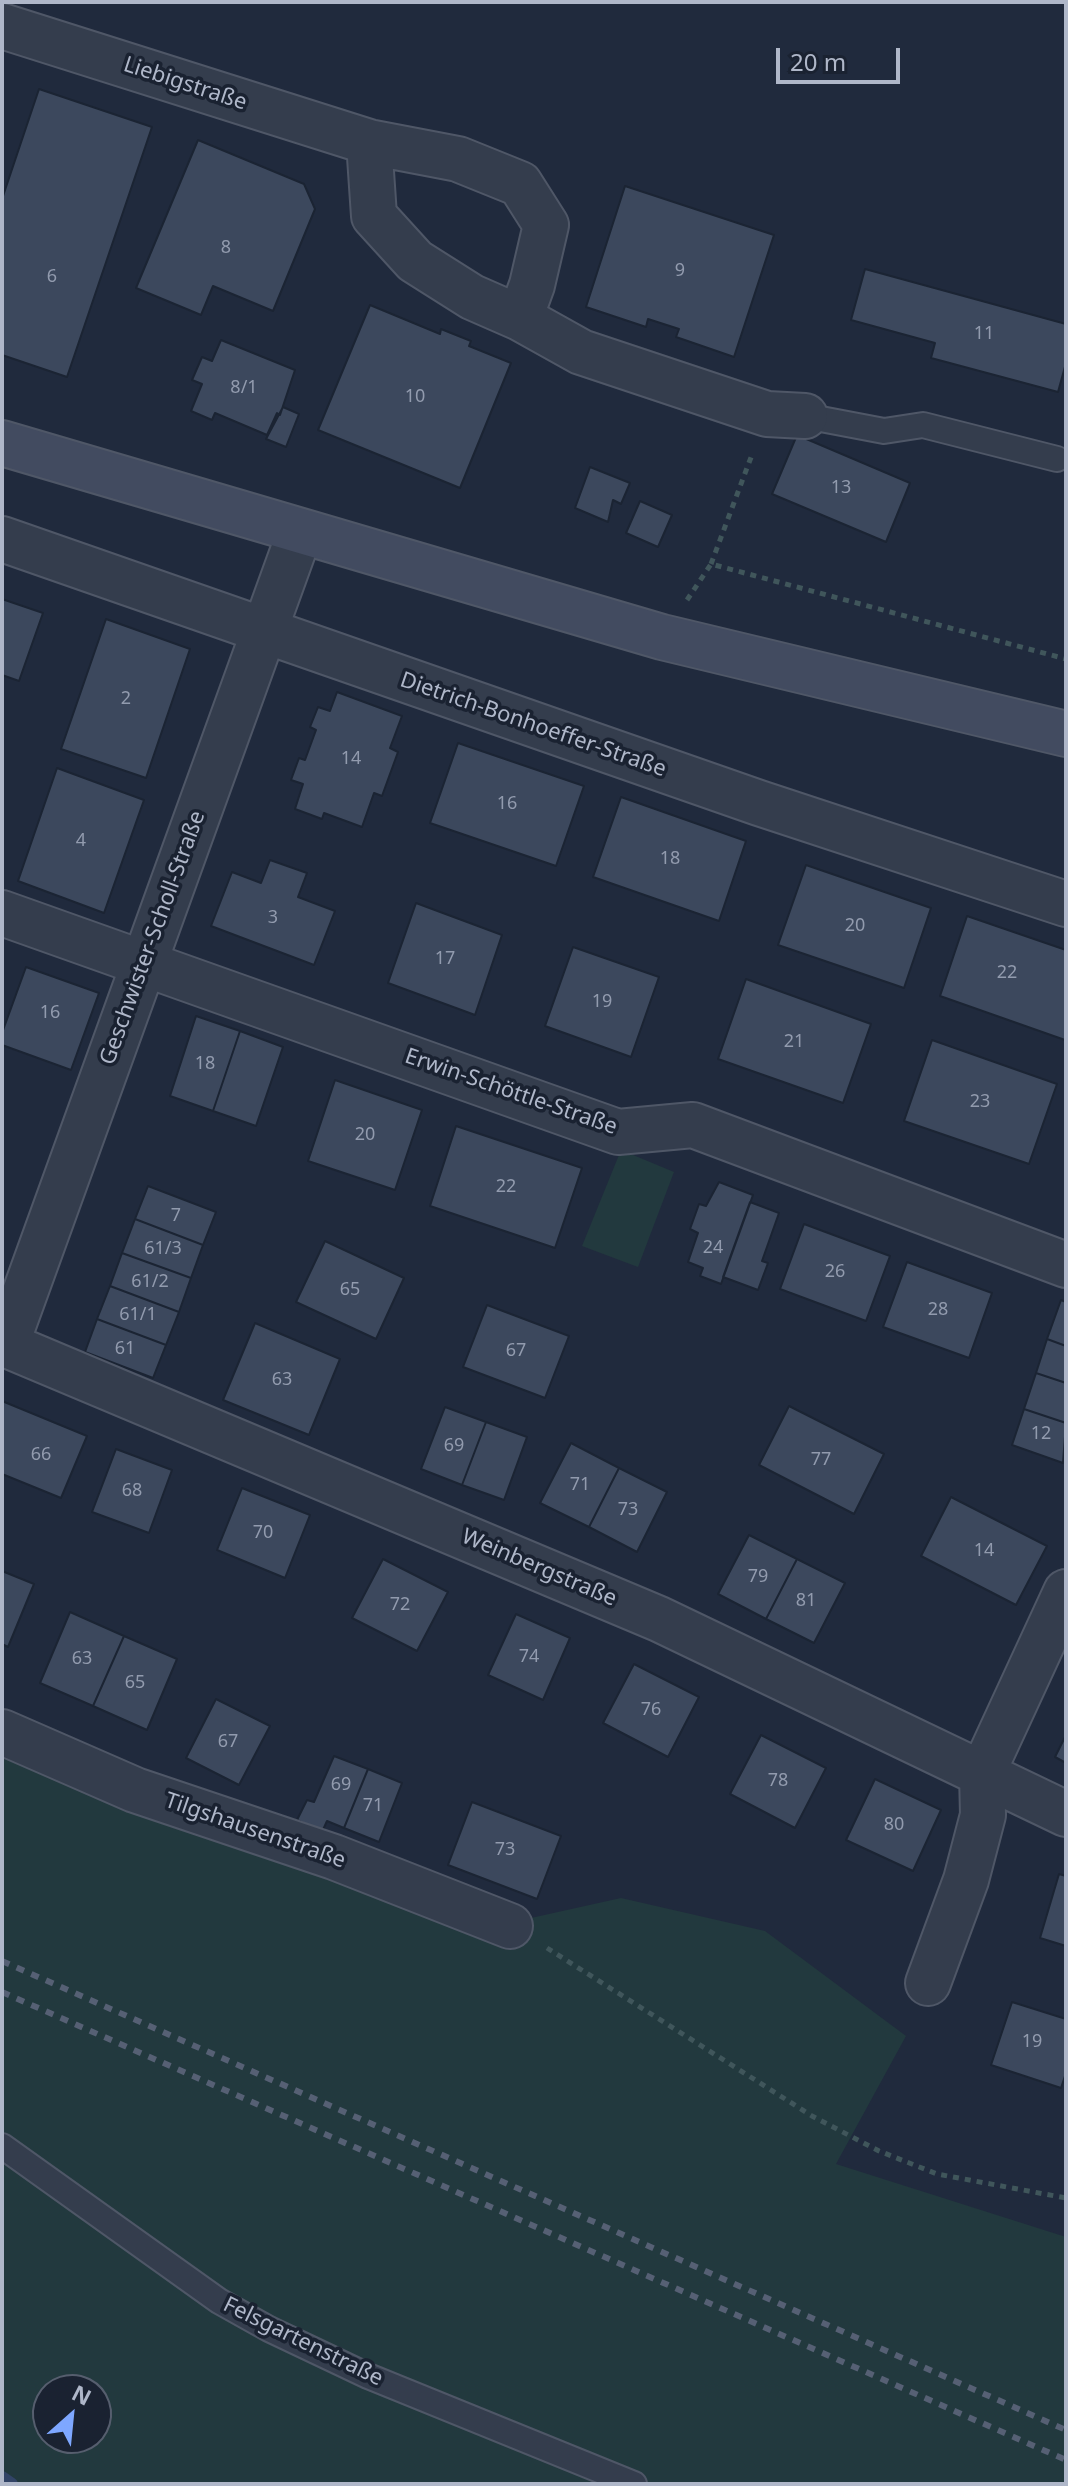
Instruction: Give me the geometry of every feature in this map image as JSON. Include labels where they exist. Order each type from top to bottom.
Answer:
[{"type":"street","name":"Liebigstraße","points":[[2,26],[369,142],[458,159],[520,184],[546,225],[532,285],[520,318]]},
{"type":"street","points":[[369,142],[374,216],[415,261],[472,297],[520,318],[581,352],[786,415]]},
{"type":"street","points":[[2,443],[662,637],[1066,734]]},
{"type":"street","name":"Geschwister-Scholl-Straße","points":[[4,1344],[300,532]]},
{"type":"street","name":"Dietrich-Bonhoeffer-Straße","points":[[2,539],[759,803],[1066,904]]},
{"type":"street","name":"Erwin-Schöttle-Straße","points":[[2,913],[618,1132],[693,1125],[1066,1265]]},
{"type":"street","name":"Weinbergstraße","points":[[4,1344],[659,1619],[1066,1814]]},
{"type":"street","points":[[928,1983],[966,1880],[983,1815],[982,1774],[1066,1592]]},
{"type":"street","name":"Tilgshausenstraße","points":[[2,1732],[135,1790],[334,1857],[510,1926]]},
{"type":"lane","points":[[786,415],[884,431],[923,425],[1057,459]]},
{"type":"lane","name":"Felsgartenstraße","points":[[2,2146],[219,2301],[269,2329],[368,2376],[634,2484]]},
{"type":"path","points":[[662,637],[711,564],[786,415]]},
{"type":"path","points":[[711,564],[1066,659]]},
{"type":"path","points":[[510,1926],[812,2116],[879,2151],[937,2174],[1066,2198]]},
{"type":"green space","points":[[621,1150],[674,1172],[638,1267],[582,1246]]},
{"type":"green space","points":[[2,1747],[380,1888],[484,1935],[531,1918],[621,1898],[765,1931],[906,2036],[836,2164],[1066,2237],[1066,2484],[2,2484]]},
{"type":"building","points":[[39,89],[152,127],[67,377],[2,355],[2,199]]},
{"type":"building","points":[[198,140],[304,184],[315,209],[273,311],[213,286],[201,315],[136,288]]},
{"type":"building","points":[[625,186],[774,235],[734,357],[676,337],[679,329],[648,319],[646,327],[586,307]]},
{"type":"building","points":[[865,269],[1066,324],[1066,363],[1058,392],[931,358],[935,343],[851,320]]},
{"type":"building","points":[[370,305],[440,334],[441,329],[471,341],[469,346],[511,363],[460,488],[318,430]]},
{"type":"building","points":[[221,340],[295,370],[280,415],[277,413],[267,435],[215,413],[212,420],[191,411],[202,384],[192,380],[202,357],[212,361]]},
{"type":"building","points":[[283,407],[299,414],[286,447],[266,439]]},
{"type":"building","points":[[797,435],[910,483],[886,542],[772,494]]},
{"type":"building","points":[[590,467],[630,483],[621,504],[613,500],[608,522],[575,508]]},
{"type":"building","points":[[640,501],[672,515],[658,547],[626,533]]},
{"type":"building","points":[[2,599],[43,613],[19,681],[2,675]]},
{"type":"building","points":[[106,619],[190,649],[146,778],[61,749]]},
{"type":"building","points":[[337,692],[402,716],[390,748],[398,752],[382,796],[374,793],[362,827],[324,813],[322,819],[295,809],[303,784],[291,780],[299,758],[305,760],[316,730],[310,727],[318,707],[330,711]]},
{"type":"building","points":[[458,743],[584,786],[556,866],[430,823]]},
{"type":"building","points":[[57,768],[144,800],[104,913],[18,881]]},
{"type":"building","points":[[621,797],[746,841],[719,921],[593,877]]},
{"type":"building","points":[[270,860],[307,873],[298,897],[335,911],[314,965],[211,926],[232,872],[261,883]]},
{"type":"building","points":[[806,865],[931,908],[904,988],[778,945]]},
{"type":"building","points":[[416,903],[502,935],[475,1015],[388,983]]},
{"type":"building","points":[[967,916],[1066,950],[1065,1040],[940,996]]},
{"type":"building","points":[[573,947],[659,977],[631,1057],[545,1026]]},
{"type":"building","points":[[26,967],[99,993],[71,1070],[2,1045],[2,1033]]},
{"type":"building","points":[[746,979],[871,1024],[843,1103],[718,1059]]},
{"type":"building","points":[[196,1016],[240,1031],[213,1111],[170,1096]]},
{"type":"building","points":[[240,1031],[283,1047],[256,1126],[213,1111]]},
{"type":"building","points":[[932,1040],[1057,1084],[1029,1164],[904,1121]]},
{"type":"building","points":[[335,1080],[422,1110],[395,1190],[308,1161]]},
{"type":"building","points":[[456,1126],[582,1168],[555,1248],[430,1206]]},
{"type":"building","points":[[719,1182],[753,1195],[721,1284],[700,1276],[703,1268],[688,1262],[698,1233],[690,1229],[699,1204],[706,1206]]},
{"type":"building","points":[[148,1186],[216,1212],[203,1245],[135,1219]]},
{"type":"building","points":[[750,1202],[779,1213],[762,1261],[768,1263],[758,1290],[723,1277]]},
{"type":"building","points":[[135,1219],[203,1245],[191,1278],[122,1253]]},
{"type":"building","points":[[804,1224],[890,1256],[866,1321],[780,1289]]},
{"type":"building","points":[[325,1241],[404,1278],[376,1339],[296,1302]]},
{"type":"building","points":[[122,1253],[191,1278],[179,1312],[110,1286]]},
{"type":"building","points":[[907,1262],[992,1293],[969,1358],[883,1327]]},
{"type":"building","points":[[110,1286],[179,1312],[166,1345],[97,1319]]},
{"type":"building","points":[[1061,1300],[1066,1302],[1066,1346],[1047,1339]]},
{"type":"building","points":[[487,1305],[569,1336],[545,1398],[463,1367]]},
{"type":"building","points":[[97,1319],[166,1345],[153,1378],[85,1352]]},
{"type":"building","points":[[255,1323],[340,1359],[309,1435],[223,1400]]},
{"type":"building","points":[[1047,1339],[1066,1346],[1066,1383],[1036,1373]]},
{"type":"building","points":[[1036,1373],[1066,1383],[1066,1423],[1024,1409]]},
{"type":"building","points":[[2,1401],[87,1436],[61,1498],[2,1474]]},
{"type":"building","points":[[789,1406],[884,1454],[854,1514],[759,1465]]},
{"type":"building","points":[[445,1407],[486,1422],[462,1485],[421,1469]]},
{"type":"building","points":[[1024,1409],[1066,1423],[1063,1463],[1012,1445]]},
{"type":"building","points":[[486,1422],[527,1437],[504,1500],[462,1485]]},
{"type":"building","points":[[571,1443],[619,1468],[589,1527],[540,1503]]},
{"type":"building","points":[[116,1449],[172,1470],[149,1533],[92,1512]]},
{"type":"building","points":[[619,1468],[667,1492],[637,1552],[589,1527]]},
{"type":"building","points":[[242,1488],[310,1515],[285,1578],[217,1550]]},
{"type":"building","points":[[951,1497],[1047,1546],[1016,1605],[921,1556]]},
{"type":"building","points":[[749,1535],[797,1559],[766,1619],[718,1594]]},
{"type":"building","points":[[383,1559],[448,1592],[417,1651],[352,1618]]},
{"type":"building","points":[[797,1559],[845,1583],[814,1643],[766,1619]]},
{"type":"building","points":[[2,1571],[34,1584],[8,1647],[2,1644]]},
{"type":"building","points":[[70,1612],[124,1636],[93,1706],[40,1683]]},
{"type":"building","points":[[516,1614],[570,1638],[543,1700],[488,1675]]},
{"type":"building","points":[[124,1636],[177,1659],[147,1730],[93,1706]]},
{"type":"building","points":[[634,1664],[699,1697],[668,1757],[603,1723]]},
{"type":"building","points":[[216,1699],[270,1726],[239,1785],[186,1758]]},
{"type":"building","points":[[761,1735],[826,1768],[795,1828],[730,1794]]},
{"type":"building","points":[[1066,1735],[1066,1763],[1055,1757]]},
{"type":"building","points":[[334,1756],[368,1769],[344,1828],[327,1821],[322,1832],[297,1820],[307,1800],[314,1802]]},
{"type":"building","points":[[368,1769],[402,1783],[379,1842],[344,1828]]},
{"type":"building","points":[[875,1779],[941,1810],[913,1871],[846,1840]]},
{"type":"building","points":[[472,1802],[561,1836],[537,1899],[448,1865]]},
{"type":"building","points":[[1059,1874],[1066,1876],[1066,1946],[1040,1938]]},
{"type":"building","points":[[1012,2002],[1066,2019],[1066,2073],[1061,2088],[991,2065]]},
{"type":"waterway","points":[[2,2477],[12,2484]]},
{"type":"railway","points":[[2,1961],[1066,2430]]},
{"type":"railway","points":[[2,1992],[1066,2460]]}]
